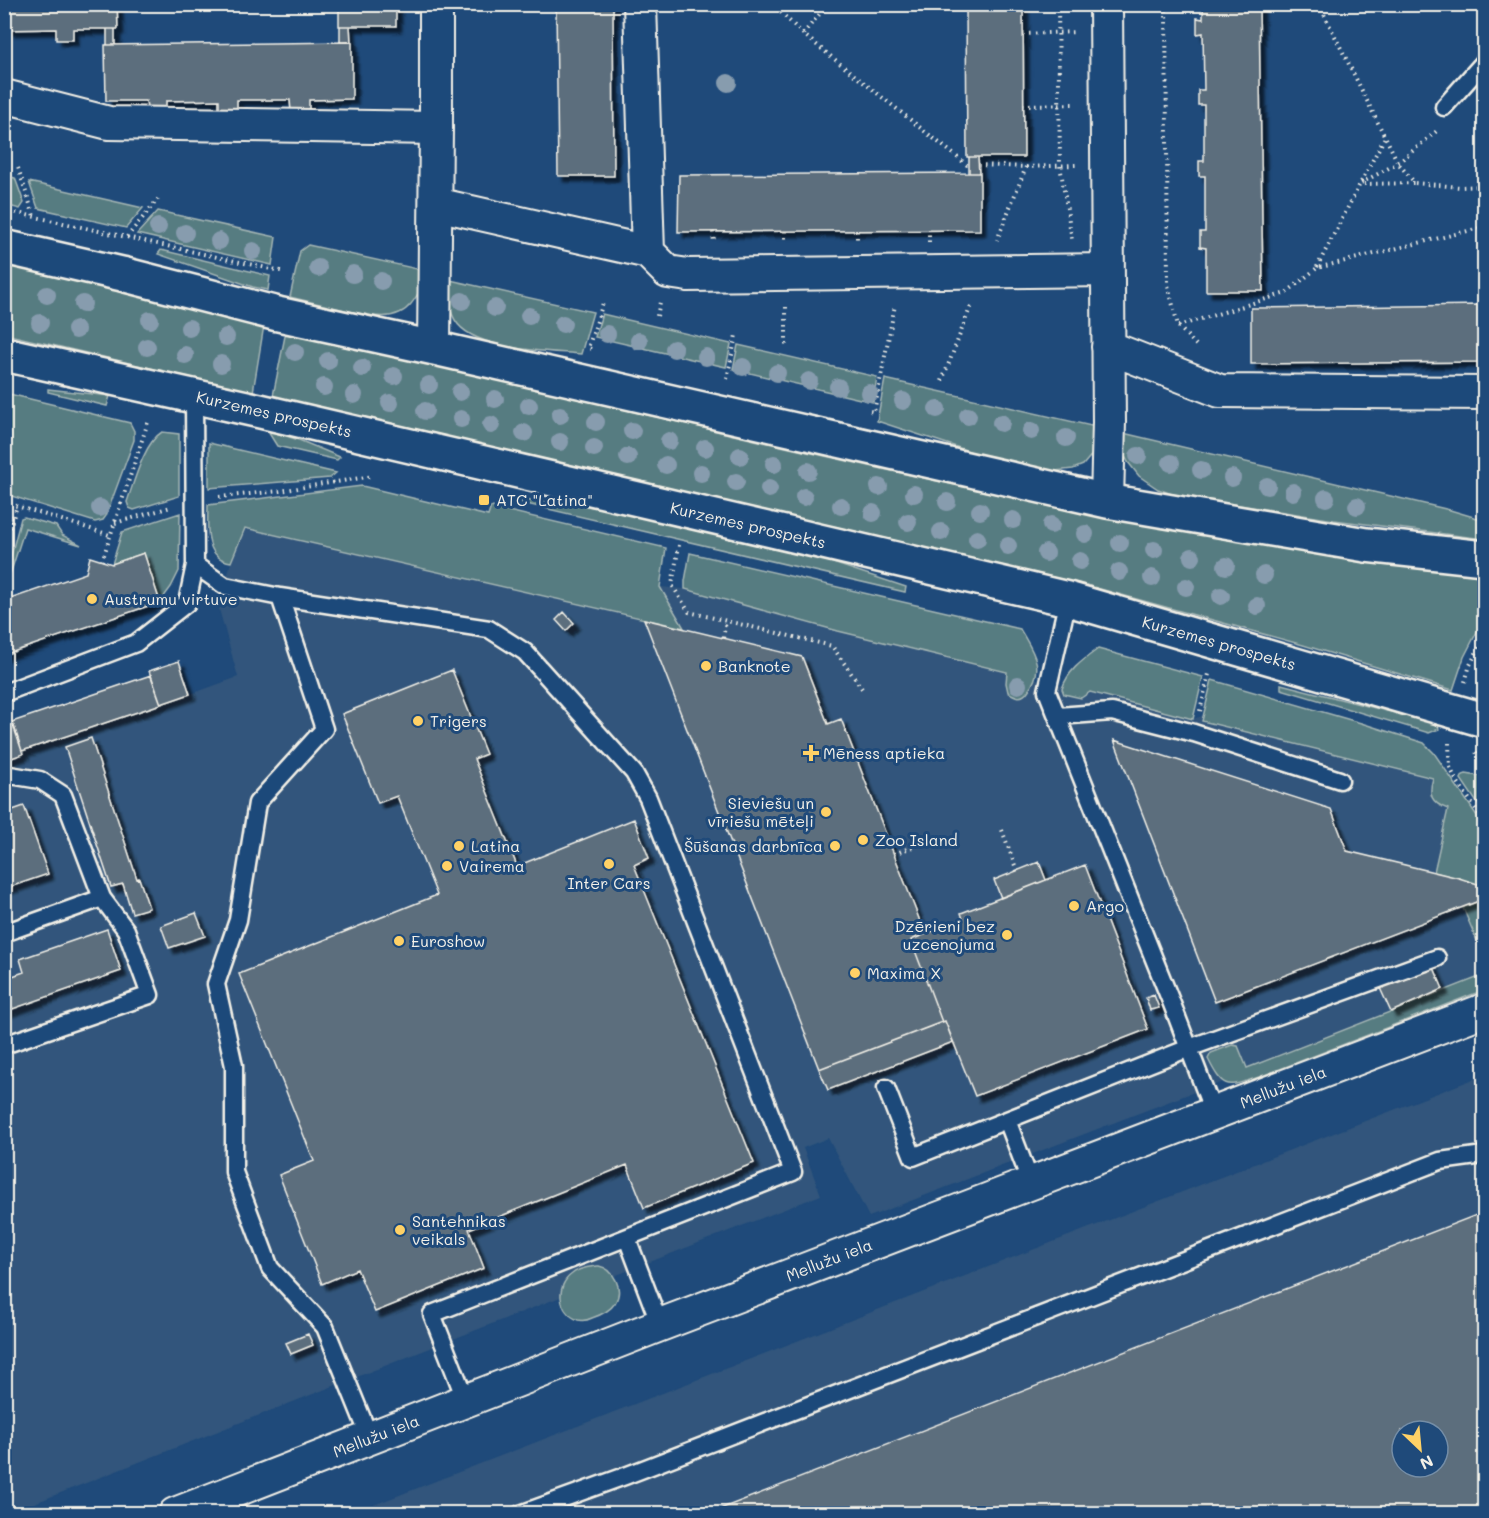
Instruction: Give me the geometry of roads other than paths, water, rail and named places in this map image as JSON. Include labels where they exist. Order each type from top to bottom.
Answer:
[{"type":"main road","points":[[4,247],[122,274],[278,314],[1107,501],[1366,545],[1485,558]]},
{"type":"main road","name":"Kurzemes prospekts","points":[[4,354],[1068,599],[1485,720]]},
{"type":"street","points":[[434,348],[436,4]]},
{"type":"street","points":[[640,4],[648,252]]},
{"type":"street","points":[[1106,18],[1106,164],[1094,270],[1108,347],[1107,501]]},
{"type":"street","points":[[4,96],[109,123],[436,128]]},
{"type":"street","points":[[436,204],[648,252],[668,272],[688,275],[1094,270]]},
{"type":"street","points":[[1108,347],[1220,391],[1485,393]]},
{"type":"street","name":"Mellužu iela","points":[[175,1514],[660,1325],[1485,1010]]},
{"type":"lane","points":[[1444,107],[1485,62]]},
{"type":"lane","points":[[4,693],[136,643],[187,603],[195,565],[194,396]]},
{"type":"lane","points":[[195,565],[225,586],[280,597],[489,628],[525,652],[634,773],[648,798],[794,1172],[432,1314],[466,1401]]},
{"type":"lane","points":[[280,597],[324,729],[257,802],[238,920],[216,984],[234,1066],[234,1172],[270,1268],[325,1327],[370,1438]]},
{"type":"lane","points":[[1068,599],[1047,691],[1214,1114]]},
{"type":"lane","points":[[1058,716],[1112,711],[1194,733],[1340,780]]},
{"type":"lane","points":[[4,774],[40,780],[63,795],[102,898],[126,930],[150,995],[4,1045]]},
{"type":"lane","points":[[4,933],[102,898]]},
{"type":"lane","points":[[886,1088],[913,1156],[1189,1048],[1437,958]]},
{"type":"lane","points":[[1007,1120],[1030,1183]]},
{"type":"lane","points":[[520,1514],[625,1476],[1440,1161],[1485,1155]]},
{"type":"lane","points":[[627,1238],[660,1325]]},
{"type":"place","name":"ATC \"Latina\"","points":[[484,500]]},
{"type":"place","name":"Austrumu virtuve","points":[[92,599]]},
{"type":"place","name":"Banknote","points":[[706,666]]},
{"type":"place","name":"Trigers","points":[[418,721]]},
{"type":"place","name":"Mēness aptieka","points":[[811,753]]},
{"type":"place","name":"Sieviešu un vīriešu mēteļi","points":[[826,812]]},
{"type":"place","name":"Zoo Island","points":[[863,840]]},
{"type":"place","name":"Latina","points":[[459,846]]},
{"type":"place","name":"Šūšanas darbnīca","points":[[835,846]]},
{"type":"place","name":"Inter Cars","points":[[609,864]]},
{"type":"place","name":"Vairema","points":[[447,866]]},
{"type":"place","name":"Argo","points":[[1074,906]]},
{"type":"place","name":"Dzērieni bez uzcenojuma","points":[[1007,935]]},
{"type":"place","name":"Euroshow","points":[[399,941]]},
{"type":"place","name":"Maxima X","points":[[855,973]]},
{"type":"place","name":"Santehnikas veikals","points":[[400,1230]]}]
